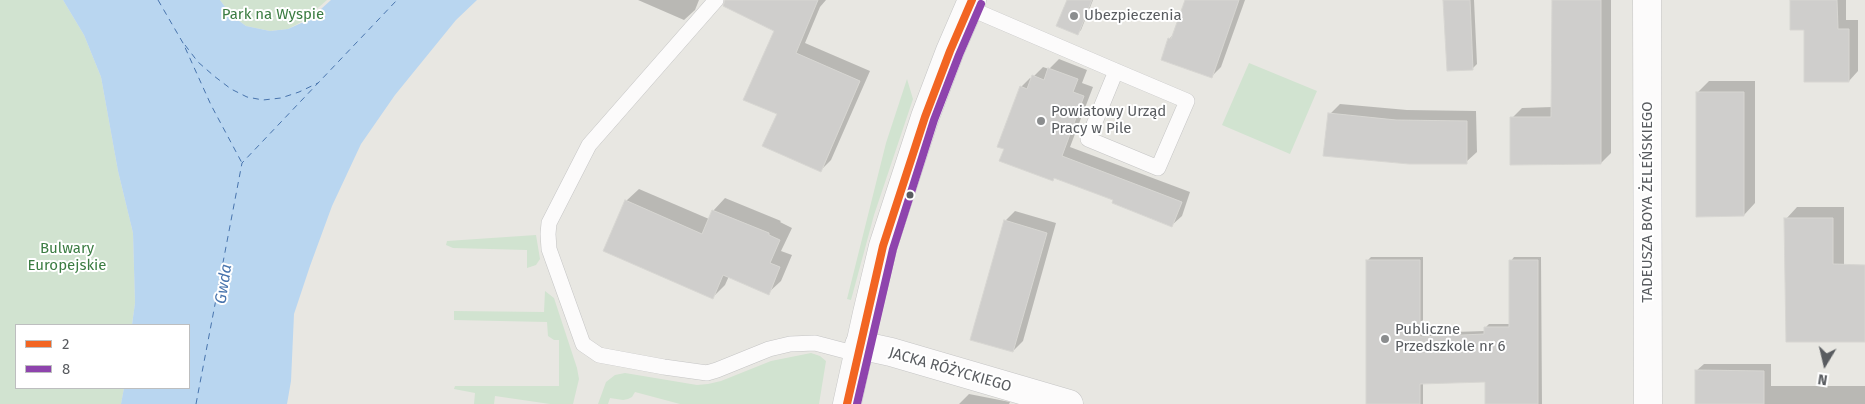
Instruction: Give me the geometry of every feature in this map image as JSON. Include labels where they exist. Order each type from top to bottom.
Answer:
[{"type":"street","name":"TADEUSZA BOYA ŻELEŃSKIEGO","points":[[1647,0],[1648,404]]},
{"type":"street","points":[[847,404],[858,350],[884,246],[899,197],[925,117],[970,4]]},
{"type":"street","name":"JACKA RÓŻYCKIEGO","points":[[858,350],[891,352],[1069,404]]},
{"type":"lane","points":[[716,0],[589,145],[549,223],[549,249],[583,344],[599,356],[707,373],[769,349],[790,344],[816,342],[858,350]]},
{"type":"lane","points":[[970,4],[1116,71],[1187,101],[1158,168],[1088,139],[1116,71]]},
{"type":"green space","name":"Bulwary Europejskie","points":[[0,0],[63,0],[84,35],[101,77],[118,171],[133,233],[135,303],[132,324],[15,324],[15,389],[124,389],[121,404],[0,404]]},
{"type":"green space","name":"Park na Wyspie","points":[[220,0],[327,0],[303,21],[288,29],[270,31],[246,26],[231,15]]},
{"type":"green space","points":[[1249,63],[1317,91],[1290,154],[1222,125]]},
{"type":"green space","points":[[907,79],[913,99],[874,215],[851,300],[847,299],[886,143]]},
{"type":"green space","points":[[536,235],[540,259],[536,265],[527,268],[527,250],[453,248],[446,245],[447,241]]},
{"type":"green space","points":[[545,291],[554,298],[577,368],[579,379],[573,404],[550,404],[495,396],[494,404],[474,404],[475,393],[454,389],[455,386],[559,386],[559,340],[554,340],[548,336],[547,322],[454,320],[454,311],[544,312]]},
{"type":"green space","points":[[811,353],[820,356],[826,361],[819,404],[680,404],[635,392],[628,399],[610,398],[608,404],[598,404],[606,382],[615,375],[625,373],[697,385],[708,384],[721,381],[771,361]]},
{"type":"water","name":"Gwda","points":[[63,0],[220,0],[231,15],[246,26],[270,31],[288,29],[310,19],[331,0],[477,0],[456,20],[395,95],[361,144],[332,206],[294,314],[291,381],[287,404],[121,404],[124,389],[190,389],[190,324],[132,324],[135,303],[133,233],[118,171],[101,77],[84,35]]},
{"type":"building","points":[[725,0],[818,0],[796,53],[860,81],[821,172],[762,146],[777,114],[743,100],[774,31],[723,6]]},
{"type":"building","points":[[1067,0],[1092,0],[1078,35],[1056,26]]},
{"type":"building","points":[[1185,0],[1239,0],[1212,78],[1161,60],[1168,38],[1171,39]]},
{"type":"building","points":[[1443,0],[1470,0],[1473,70],[1447,71]]},
{"type":"building","points":[[1552,0],[1601,0],[1601,164],[1510,165],[1510,117],[1551,117]]},
{"type":"building","points":[[1790,0],[1837,0],[1838,29],[1849,29],[1849,82],[1804,82],[1804,30],[1790,30]]},
{"type":"building","name":"Powiatowy Urząd Pracy w Pile","points":[[1048,68],[1078,79],[1073,92],[1084,96],[1062,156],[1182,202],[1172,227],[1112,203],[1113,200],[1054,178],[1053,181],[999,161],[1004,149],[997,147],[1020,86],[1027,89],[1032,75],[1044,80]]},
{"type":"building","points":[[1696,92],[1744,92],[1744,216],[1696,217]]},
{"type":"building","points":[[1328,113],[1396,120],[1467,121],[1467,164],[1409,164],[1323,156]]},
{"type":"building","points":[[625,200],[702,234],[712,210],[769,233],[769,235],[780,240],[770,263],[780,267],[769,295],[723,275],[713,299],[603,251]]},
{"type":"building","points":[[1784,218],[1833,218],[1833,264],[1865,265],[1865,342],[1786,342]]},
{"type":"building","points":[[1004,220],[1047,233],[1013,352],[970,340]]},
{"type":"building","points":[[1366,260],[1420,260],[1420,337],[1484,334],[1484,327],[1509,327],[1509,260],[1538,260],[1538,404],[1485,404],[1485,382],[1420,384],[1420,404],[1366,404]]},
{"type":"building","points":[[1695,370],[1764,371],[1764,404],[1695,404]]},
{"type":"ferry route","points":[[158,0],[183,43],[211,105],[242,163]]},
{"type":"ferry route","points":[[196,404],[242,163],[397,0]]},
{"type":"ferry route","points":[[185,45],[198,62],[214,76],[231,89],[247,97],[263,100],[281,98],[318,83]]},
{"type":"transit line","name":"2","points":[[847,404],[883,246],[925,117],[972,0]]},
{"type":"transit line","name":"8","points":[[857,404],[893,249],[934,120],[981,4]]},
{"type":"place","name":"Ubezpieczenia","points":[[1074,16]]},
{"type":"place","name":"Powiatowy Urząd Pracy w Pile","points":[[1041,121]]},
{"type":"place","name":"Publiczne Przedszkole nr 6","points":[[1385,339]]}]
